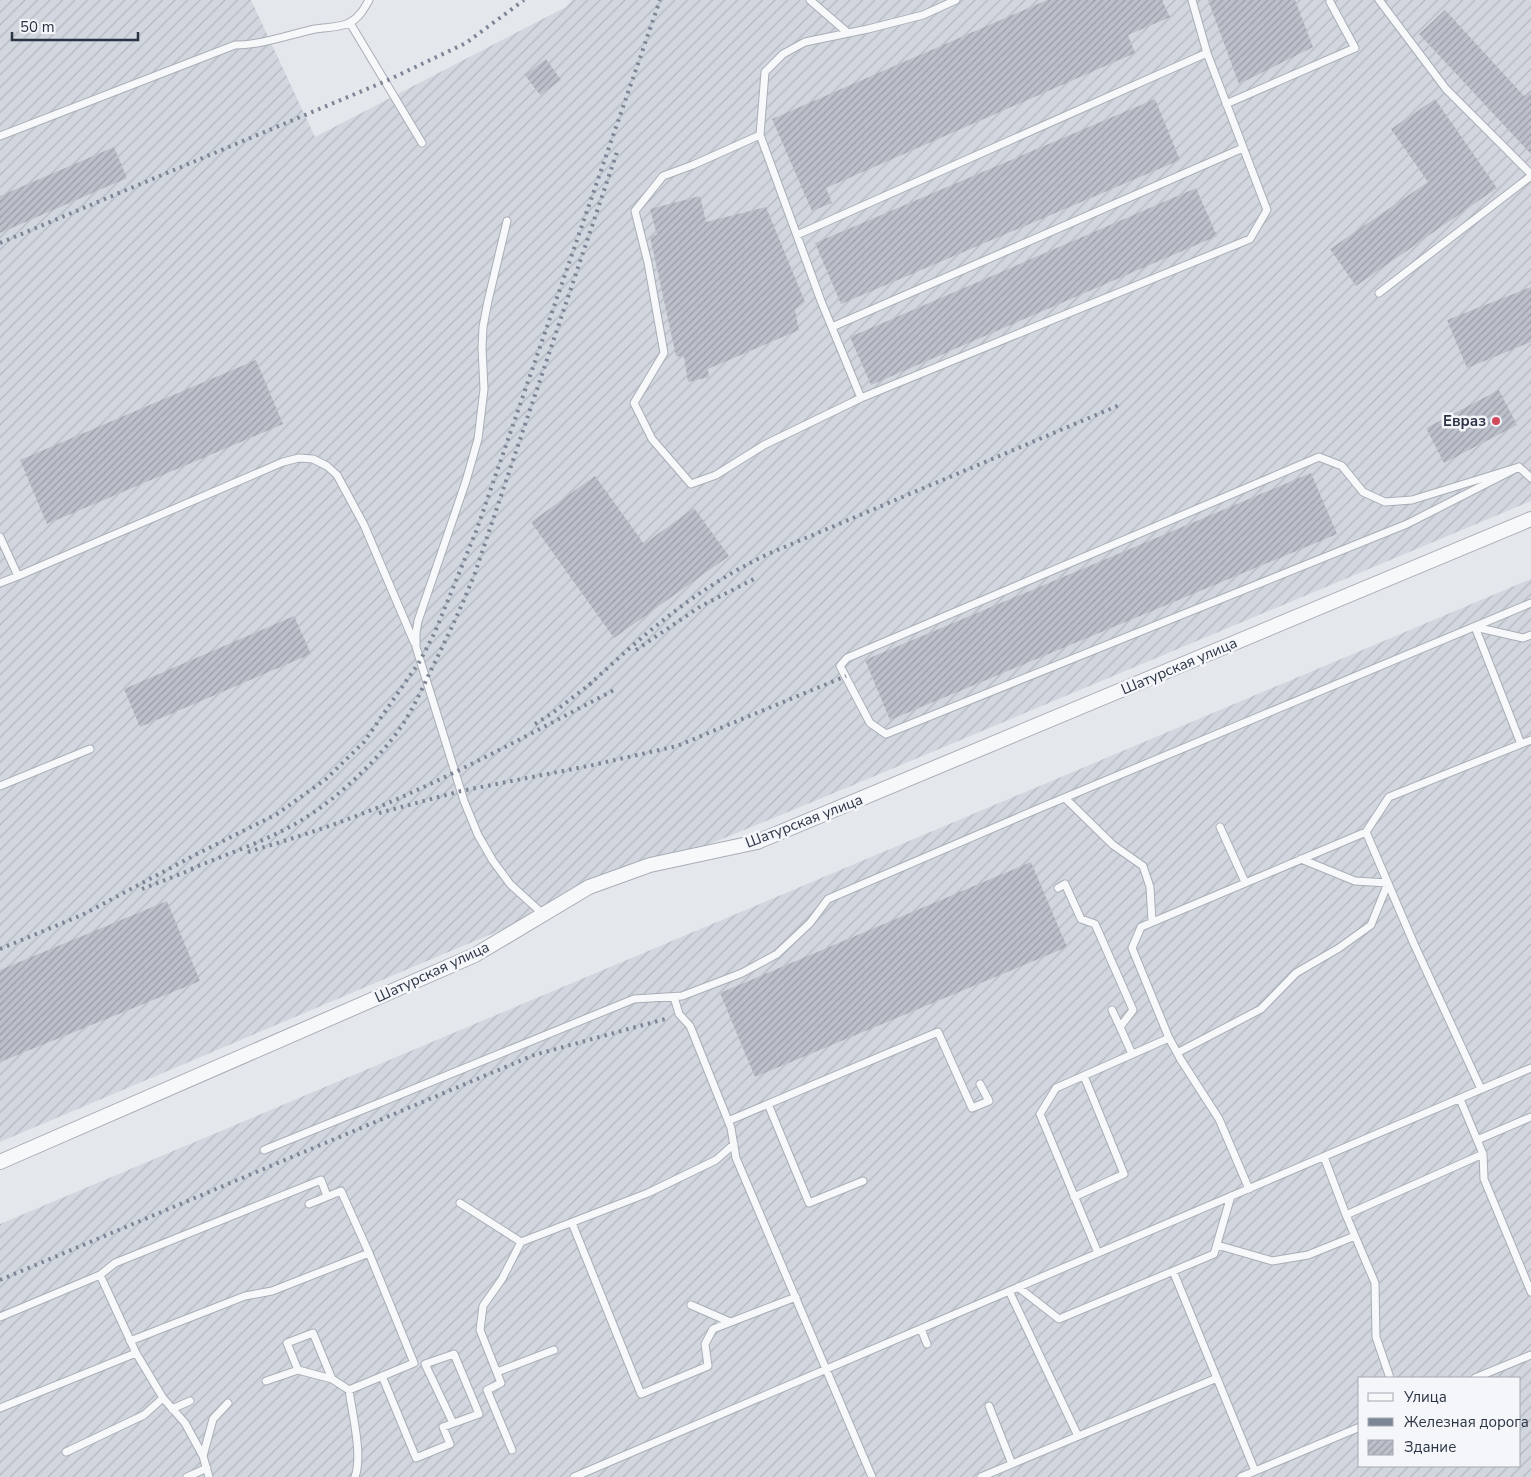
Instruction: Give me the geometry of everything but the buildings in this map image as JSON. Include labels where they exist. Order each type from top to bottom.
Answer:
[{"type":"street","name":"Шатурская улица","points":[[0,1162],[475,955],[590,888],[650,865],[757,842],[1531,519]]},
{"type":"lane","points":[[0,136],[235,45],[252,45],[314,29],[338,27],[358,17],[369,0]]},
{"type":"lane","points":[[810,0],[848,33]]},
{"type":"lane","points":[[861,398],[832,327],[760,135],[766,72],[783,54],[805,42],[923,15],[956,0]]},
{"type":"lane","points":[[760,135],[693,166],[662,176],[636,212],[648,263],[664,353],[634,403],[652,439],[691,484],[716,475],[764,445],[861,398],[1250,239],[1267,210],[1207,53],[1192,0]]},
{"type":"lane","points":[[1379,0],[1446,89],[1531,175],[1379,294]]},
{"type":"lane","points":[[1226,104],[1355,48],[1330,2]]},
{"type":"lane","points":[[350,22],[422,143]]},
{"type":"lane","points":[[797,235],[1207,53]]},
{"type":"lane","points":[[832,327],[1243,148]]},
{"type":"lane","points":[[416,647],[418,621],[466,482],[478,440],[484,389],[482,348],[484,327],[488,301],[507,221]]},
{"type":"lane","points":[[1319,457],[1342,466],[1363,492],[1385,502],[1412,500],[1520,467],[1407,524],[886,734],[870,723],[840,666],[847,658],[1319,457]]},
{"type":"lane","points":[[0,584],[283,462],[299,458],[313,459],[332,471],[346,490],[364,525],[416,647],[464,801],[478,835],[510,884],[544,915]]},
{"type":"lane","points":[[1520,467],[1531,478]]},
{"type":"lane","points":[[0,537],[18,576]]},
{"type":"lane","points":[[264,1150],[634,1000],[674,997],[695,992],[742,973],[777,954],[810,923],[828,899],[1531,603]]},
{"type":"lane","points":[[1475,626],[1523,638],[1531,635]]},
{"type":"lane","points":[[1475,626],[1521,744]]},
{"type":"lane","points":[[1249,1189],[1219,1118],[1169,1038],[1132,948],[1140,927],[1366,832],[1389,797],[1531,740]]},
{"type":"lane","points":[[0,786],[90,749]]},
{"type":"lane","points":[[1065,798],[1113,845],[1143,866],[1150,887],[1152,922]]},
{"type":"lane","points":[[1220,827],[1245,882]]},
{"type":"lane","points":[[1366,832],[1414,944],[1481,1090]]},
{"type":"lane","points":[[1301,859],[1355,881],[1388,883]]},
{"type":"lane","points":[[1177,1052],[1261,1009],[1296,974],[1371,925],[1388,883]]},
{"type":"lane","points":[[1058,888],[1065,884],[1080,919],[1095,924],[1099,932],[1133,1010],[1120,1027]]},
{"type":"lane","points":[[674,997],[679,1014],[690,1026],[728,1121],[736,1158],[872,1477]]},
{"type":"lane","points":[[1112,1010],[1132,1054]]},
{"type":"lane","points":[[728,1121],[938,1032],[972,1108],[989,1101],[980,1084]]},
{"type":"lane","points":[[1098,1253],[1040,1114],[1056,1088],[1169,1038]]},
{"type":"lane","points":[[574,1477],[1531,1068]]},
{"type":"lane","points":[[1074,1197],[1124,1174],[1084,1076]]},
{"type":"lane","points":[[1460,1098],[1483,1154],[1484,1179],[1531,1292]]},
{"type":"lane","points":[[768,1104],[809,1203],[863,1181]]},
{"type":"lane","points":[[1477,1140],[1531,1117]]},
{"type":"lane","points":[[512,1450],[487,1390],[501,1383],[480,1330],[483,1306],[502,1279],[521,1242],[648,1193],[716,1160],[734,1144]]},
{"type":"lane","points":[[1346,1215],[1483,1154]]},
{"type":"lane","points":[[1324,1157],[1375,1283],[1376,1337],[1390,1377]]},
{"type":"lane","points":[[0,1317],[100,1275],[115,1263],[321,1180],[327,1196]]},
{"type":"lane","points":[[309,1204],[341,1191],[369,1253],[414,1363]]},
{"type":"lane","points":[[1018,1287],[1059,1320],[1214,1254],[1231,1196]]},
{"type":"lane","points":[[460,1203],[521,1242]]},
{"type":"lane","points":[[572,1223],[640,1394],[708,1366],[705,1344],[713,1329],[796,1297]]},
{"type":"lane","points":[[1217,1244],[1272,1261],[1308,1255],[1355,1236]]},
{"type":"lane","points":[[130,1341],[245,1296],[272,1291],[369,1253]]},
{"type":"lane","points":[[1173,1271],[1255,1471]]},
{"type":"lane","points":[[100,1275],[136,1353],[163,1398],[184,1423],[203,1456],[209,1477]]},
{"type":"lane","points":[[1009,1291],[1078,1436]]},
{"type":"lane","points":[[691,1305],[730,1322]]},
{"type":"lane","points":[[921,1329],[927,1344]]},
{"type":"lane","points":[[298,1370],[287,1343],[313,1333],[332,1378]]},
{"type":"lane","points":[[497,1372],[554,1350]]},
{"type":"lane","points":[[0,1408],[136,1353]]},
{"type":"lane","points":[[349,1390],[382,1376],[414,1363],[425,1364],[454,1354],[479,1414],[443,1427],[450,1444],[416,1458],[382,1376]]},
{"type":"lane","points":[[1477,1377],[1531,1355]]},
{"type":"lane","points":[[425,1364],[453,1423]]},
{"type":"lane","points":[[266,1381],[298,1370],[332,1378],[349,1390],[357,1441],[357,1470],[355,1477]]},
{"type":"lane","points":[[981,1477],[1217,1378]]},
{"type":"lane","points":[[66,1452],[144,1415],[163,1398]]},
{"type":"lane","points":[[172,1409],[190,1401]]},
{"type":"lane","points":[[203,1456],[213,1419],[228,1403]]},
{"type":"lane","points":[[989,1406],[1012,1464]]},
{"type":"lane","points":[[1241,1477],[1358,1428]]},
{"type":"lane","points":[[187,1477],[207,1468]]},
{"type":"shaded area","points":[[0,0],[251,0],[315,137],[566,7],[572,0],[1531,0],[1531,501],[851,786],[453,950],[0,1142]]},
{"type":"shaded area","points":[[1531,579],[1531,1477],[0,1477],[0,1224]]},
{"type":"railway","points":[[0,243],[386,81],[466,43],[524,0]]},
{"type":"railway","points":[[0,949],[82,915],[277,814],[326,779],[364,742],[420,661],[435,632],[477,529],[660,0]]},
{"type":"railway","points":[[191,869],[278,833],[318,809],[358,777],[382,752],[405,720],[449,634],[475,573],[618,149]]},
{"type":"railway","points":[[589,685],[673,612],[742,567],[768,554],[1122,404]]},
{"type":"railway","points":[[636,650],[701,606],[754,579]]},
{"type":"railway","points":[[379,813],[461,791],[677,746],[846,676]]},
{"type":"railway","points":[[535,724],[594,681]]},
{"type":"railway","points":[[248,852],[323,828],[395,800],[479,760],[616,689]]},
{"type":"railway","points":[[142,889],[198,867]]},
{"type":"railway","points":[[0,1280],[534,1055],[665,1019]]},
{"type":"place","name":"Евраз","points":[[1496,421]]}]
